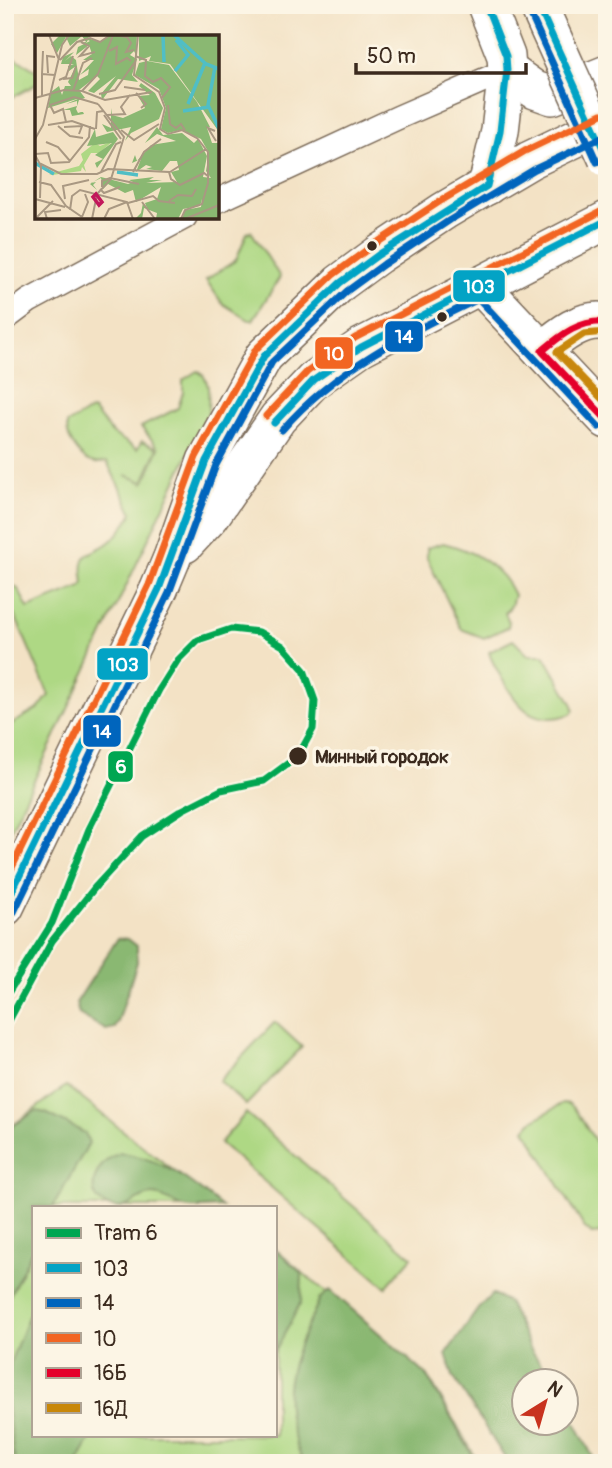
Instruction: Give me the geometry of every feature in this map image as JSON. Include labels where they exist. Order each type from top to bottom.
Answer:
[{"type":"main road","points":[[486,5],[506,56],[507,69],[500,131],[487,186]]},
{"type":"main road","points":[[538,5],[607,158]]},
{"type":"main road","points":[[507,69],[535,90],[552,96],[607,74]]},
{"type":"main road","points":[[5,907],[172,558],[206,461],[264,356],[340,284],[378,254],[530,160],[607,123]]},
{"type":"main road","points":[[172,558],[210,517],[278,418],[314,380],[361,347],[607,220]]},
{"type":"main road","points":[[481,286],[607,419]]},
{"type":"main road","points":[[542,351],[555,339],[581,324],[597,319],[607,322]]},
{"type":"street","points":[[219,200],[507,69]]},
{"type":"street","points":[[5,319],[29,301],[181,219]]},
{"type":"green space","points":[[5,52],[35,70],[35,85],[5,101]]},
{"type":"green space","points":[[251,231],[280,277],[253,320],[249,320],[222,303],[206,280],[236,260],[247,233]]},
{"type":"green space","points":[[197,371],[207,383],[208,413],[5,842],[5,728],[39,708],[49,695],[16,618],[5,606],[5,580],[18,589],[28,608],[81,587],[84,583],[82,571],[85,557],[117,536],[132,512],[107,462],[96,463],[84,458],[69,436],[67,424],[91,410],[112,433],[137,449],[142,441],[158,448],[143,482],[126,475],[144,483],[159,448],[141,427],[178,408],[183,392],[183,380]]},
{"type":"green space","points":[[443,543],[475,555],[502,576],[514,595],[511,606],[505,613],[508,627],[484,638],[461,629],[427,558],[427,548]]},
{"type":"green space","points":[[513,640],[528,655],[544,655],[573,705],[571,714],[546,718],[537,716],[528,712],[514,697],[489,652]]},
{"type":"green space","points":[[118,938],[128,939],[137,946],[137,962],[118,1022],[115,1028],[106,1030],[79,1014],[76,1003]]},
{"type":"green space","points":[[275,1022],[302,1047],[246,1105],[219,1081]]},
{"type":"green space","points":[[66,1086],[219,1206],[32,1206],[32,1436],[276,1436],[276,1251],[427,1375],[479,1463],[5,1463],[5,1131]]},
{"type":"green space","points":[[563,1103],[574,1108],[607,1159],[607,1228],[601,1233],[592,1234],[584,1227],[525,1129],[531,1122]]},
{"type":"green space","points":[[36,1111],[46,1113],[85,1133],[89,1143],[54,1206],[32,1206],[32,1251],[5,1305],[5,1131]]},
{"type":"green space","points":[[246,1113],[412,1257],[386,1287],[220,1143]]},
{"type":"green space","points":[[121,1153],[150,1160],[176,1172],[221,1206],[180,1206],[153,1195],[126,1206],[102,1203],[96,1197],[94,1180],[112,1157]]},
{"type":"green space","points":[[276,1250],[302,1273],[301,1302],[276,1350]]},
{"type":"green space","points":[[330,1290],[421,1370],[477,1463],[304,1463],[289,1417],[289,1382],[292,1365],[320,1298]]},
{"type":"green space","points":[[492,1294],[508,1302],[530,1348],[542,1366],[510,1366],[510,1436],[580,1436],[580,1432],[596,1463],[508,1463],[453,1376],[446,1354]]},
{"type":"green space","points":[[32,1307],[32,1436],[89,1436],[89,1442],[77,1463],[15,1463],[6,1397],[10,1363]]},
{"type":"tram line","name":"6","points":[[5,998],[52,923],[89,829],[159,690],[178,660],[198,640],[231,629],[259,632],[283,646],[304,670],[315,701],[313,729],[298,756],[264,781],[221,790],[182,810],[142,836],[96,886],[52,941],[5,1028]]},
{"type":"transit line","name":"103","points":[[5,906],[159,589],[206,461],[264,356],[340,283],[378,255],[487,186],[500,131],[507,70],[506,56],[486,5]]},
{"type":"transit line","name":"103","points":[[538,5],[607,157]]},
{"type":"transit line","name":"14","points":[[528,9],[597,162]]},
{"type":"transit line","name":"10","points":[[5,882],[149,585],[196,457],[256,349],[333,275],[372,246],[525,151],[602,114]]},
{"type":"transit line","name":"14","points":[[14,912],[169,593],[216,465],[272,362],[347,291],[384,264],[535,169],[607,135]]},
{"type":"transit line","name":"10","points":[[266,416],[307,372],[355,338],[602,211]]},
{"type":"transit line","name":"103","points":[[274,423],[314,380],[361,347],[607,220]]},
{"type":"transit line","name":"14","points":[[282,430],[325,388],[373,354],[479,299],[599,427]]},
{"type":"transit line","name":"16Б","points":[[607,322],[580,326],[564,334],[542,351],[607,420]]},
{"type":"transit line","name":"16Д","points":[[606,332],[584,334],[557,352],[607,404]]},
{"type":"place","name":"Минный городок","points":[[298,756]]}]
